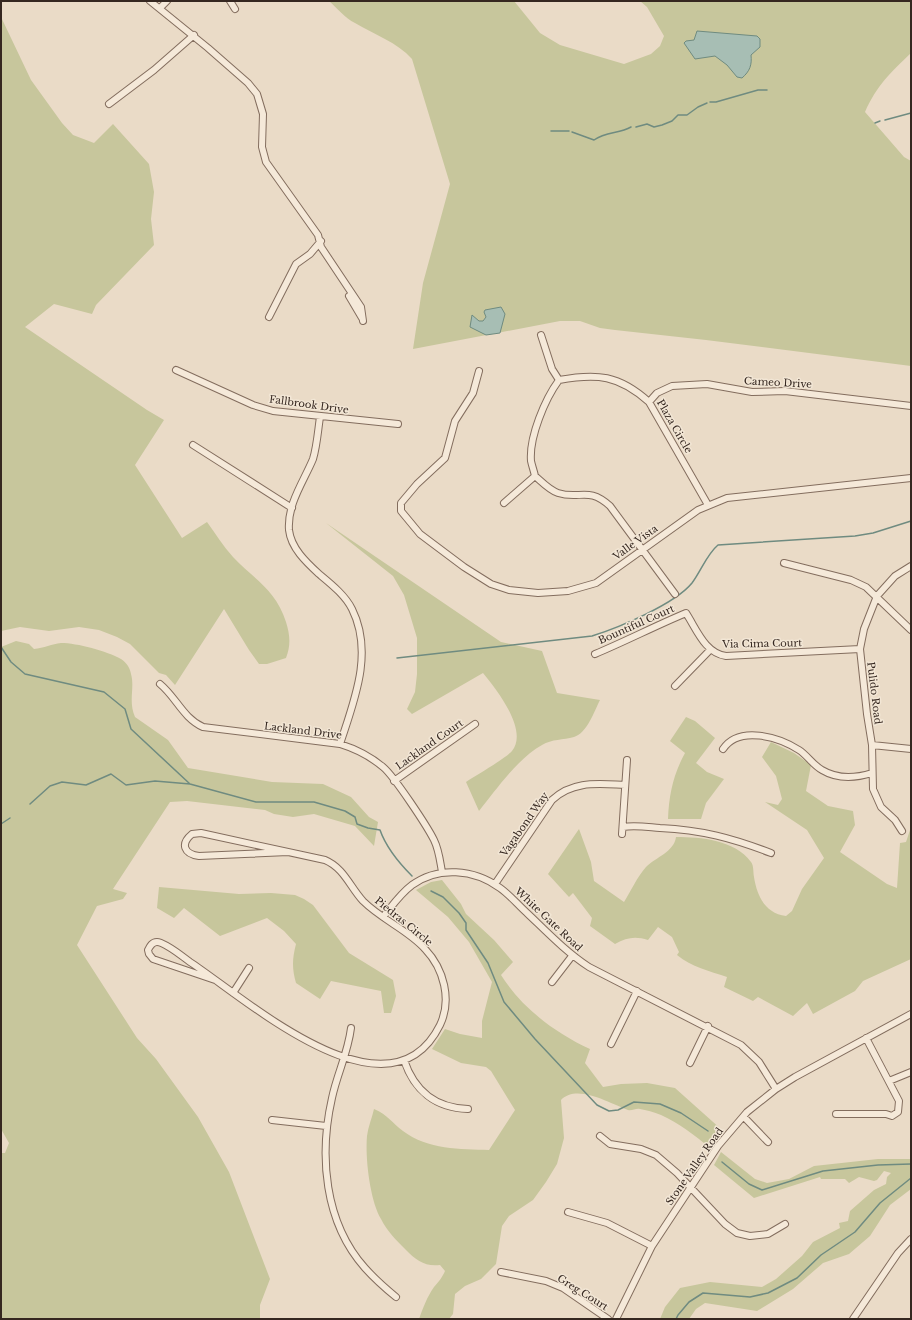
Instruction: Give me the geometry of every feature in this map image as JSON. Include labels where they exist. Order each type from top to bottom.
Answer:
[{"type":"street","points":[[150,1],[194,36],[248,83],[257,94],[263,114],[262,147],[266,162],[318,235],[321,244],[361,307],[364,321]]},
{"type":"street","points":[[160,8],[167,1]]},
{"type":"street","points":[[230,1],[235,9]]},
{"type":"street","points":[[109,104],[154,70],[194,36]]},
{"type":"street","points":[[269,317],[296,264],[321,244]]},
{"type":"street","points":[[541,335],[552,369],[559,380],[550,392],[535,436],[531,462],[535,476],[549,488],[558,493],[590,494],[604,500],[675,594]]},
{"type":"street","name":"Fallbrook Drive","points":[[176,370],[253,404],[273,411],[398,424]]},
{"type":"street","name":"Valle Vista","points":[[479,371],[473,393],[455,421],[445,458],[413,488],[400,503],[401,511],[409,522],[434,546],[491,584],[509,590],[538,593],[575,589],[596,583],[698,510],[727,498],[911,478]]},
{"type":"street","name":"Plaza Circle","points":[[559,380],[581,376],[610,378],[635,389],[650,402],[708,505]]},
{"type":"street","name":"Cameo Drive","points":[[650,402],[661,390],[672,386],[707,384],[752,392],[785,390],[911,406]]},
{"type":"street","points":[[320,417],[314,457],[292,508],[289,531],[294,545],[304,561],[336,588],[352,609],[361,637],[362,661],[357,691],[340,744]]},
{"type":"street","points":[[193,445],[292,508]]},
{"type":"street","points":[[504,503],[535,476]]},
{"type":"street","points":[[784,563],[851,580],[877,596],[911,630]]},
{"type":"street","name":"Pulido Road","points":[[902,831],[895,820],[881,807],[873,789],[872,745],[860,649],[864,628],[877,596],[895,576],[911,566]]},
{"type":"street","name":"Via Cima Court","points":[[686,613],[710,650],[719,655],[726,656],[860,649]]},
{"type":"street","name":"Bountiful Court","points":[[594,654],[686,613]]},
{"type":"street","points":[[675,686],[710,650]]},
{"type":"street","name":"Lackland Drive","points":[[160,684],[167,690],[187,717],[203,727],[340,744],[357,750],[371,758],[384,768],[433,838],[442,872]]},
{"type":"street","name":"Lackland Court","points":[[394,781],[475,724]]},
{"type":"street","points":[[723,749],[728,742],[740,737],[764,736],[788,744],[799,750],[822,770],[835,774],[860,776],[872,773]]},
{"type":"street","points":[[872,745],[911,749]]},
{"type":"street","points":[[627,760],[622,830],[632,826],[678,829],[713,834],[739,841],[771,854]]},
{"type":"street","name":"Vagabond Way","points":[[495,884],[552,800],[557,795],[582,784],[625,785]]},
{"type":"street","name":"Piedras Circle","points":[[215,980],[153,959],[148,950],[152,943],[159,943],[215,980],[290,1032],[345,1058],[366,1063],[386,1063],[404,1060],[418,1052],[430,1041],[440,1024],[446,995],[440,971],[430,955],[416,941],[363,901],[341,871],[332,863],[325,860],[201,833],[192,834],[185,841],[184,845],[186,851],[192,855],[199,856],[288,852]]},
{"type":"street","name":"White Gate Road","points":[[383,917],[403,892],[412,885],[442,872],[470,874],[483,878],[495,884],[509,895],[572,956],[607,978],[637,991],[734,1040],[751,1053],[776,1088]]},
{"type":"street","points":[[552,982],[572,956]]},
{"type":"street","points":[[233,993],[249,968]]},
{"type":"street","points":[[611,1044],[637,991]]},
{"type":"street","name":"Stone Valley Road","points":[[616,1319],[652,1246],[718,1146],[744,1117],[776,1088],[911,1014]]},
{"type":"street","points":[[690,1063],[708,1026]]},
{"type":"street","points":[[351,1028],[345,1058],[333,1095],[326,1126],[325,1150],[334,1213],[344,1237],[364,1267],[396,1297]]},
{"type":"street","points":[[836,1114],[895,1115],[899,1109],[899,1101],[866,1038]]},
{"type":"street","points":[[404,1060],[411,1078],[418,1089],[428,1097],[441,1104],[468,1109]]},
{"type":"street","points":[[889,1081],[911,1072]]},
{"type":"street","points":[[744,1117],[768,1142]]},
{"type":"street","points":[[272,1120],[326,1126]]},
{"type":"street","points":[[600,1136],[610,1144],[649,1152],[656,1155],[667,1164],[725,1224],[738,1233],[750,1236],[768,1234],[785,1224]]},
{"type":"street","points":[[568,1212],[607,1223],[652,1246]]},
{"type":"street","points":[[853,1319],[898,1253],[911,1239]]},
{"type":"street","name":"Greg Court","points":[[501,1272],[532,1277],[563,1288],[608,1319]]},
{"type":"green space","points":[[329,1],[514,1],[540,33],[560,45],[624,64],[651,54],[660,46],[664,36],[647,7],[640,1],[911,1],[911,53],[880,86],[865,112],[904,157],[911,161],[911,366],[600,328],[580,321],[560,321],[413,349],[423,283],[450,184],[412,59],[393,43],[351,21]]},
{"type":"green space","points":[[1,17],[31,80],[62,123],[73,135],[94,143],[113,124],[149,164],[154,192],[151,219],[154,245],[96,305],[92,314],[54,304],[25,327],[164,420],[135,465],[182,538],[207,522],[233,557],[271,593],[282,611],[286,622],[289,644],[286,658],[267,664],[259,664],[224,609],[175,685],[166,675],[159,673],[130,644],[99,630],[79,627],[49,631],[20,627],[1,631]]},
{"type":"green space","points":[[326,523],[501,642],[542,651],[557,693],[600,700],[593,716],[583,731],[574,737],[542,745],[533,751],[516,766],[479,811],[466,782],[512,751],[516,742],[516,732],[514,721],[509,710],[483,673],[412,714],[407,709],[415,692],[417,674],[417,638],[404,595],[393,576]]},
{"type":"green space","points":[[16,641],[29,644],[34,649],[61,643],[75,644],[100,650],[121,659],[128,666],[131,674],[132,706],[135,717],[168,740],[188,768],[272,782],[323,784],[351,797],[369,817],[378,822],[374,846],[355,826],[314,814],[293,817],[274,814],[265,810],[187,801],[170,802],[113,889],[127,893],[123,899],[97,906],[77,945],[137,1038],[156,1059],[198,1117],[229,1172],[270,1279],[260,1305],[260,1319],[1,1319],[1,1153],[5,1153],[9,1143],[1,1129],[1,647]]},
{"type":"green space","points":[[686,717],[695,721],[715,738],[696,763],[707,772],[724,779],[706,803],[701,819],[668,819],[672,785],[677,769],[685,753],[670,741]]},
{"type":"green space","points":[[771,742],[794,753],[811,765],[806,791],[828,806],[853,811],[855,825],[840,852],[887,884],[897,888],[900,843],[906,842],[911,827],[911,959],[863,981],[855,991],[813,1014],[807,1003],[793,1016],[758,997],[753,1001],[724,987],[727,977],[689,963],[677,955],[679,952],[672,937],[658,927],[648,940],[632,938],[615,944],[590,926],[592,918],[573,893],[569,897],[548,874],[579,829],[591,862],[594,881],[624,902],[646,867],[672,847],[676,837],[706,839],[727,844],[744,855],[752,864],[757,891],[763,902],[773,911],[786,916],[792,911],[802,889],[824,858],[807,830],[765,802],[778,805],[782,799],[776,776],[762,757]]},
{"type":"green space","points":[[442,880],[461,904],[466,914],[494,940],[513,962],[501,975],[509,987],[529,1009],[540,1018],[564,1035],[590,1049],[585,1063],[603,1087],[621,1084],[647,1083],[675,1088],[722,1130],[709,1147],[680,1125],[658,1114],[638,1109],[628,1110],[594,1096],[585,1094],[568,1095],[561,1100],[564,1138],[557,1164],[533,1200],[509,1216],[502,1226],[496,1264],[481,1279],[465,1286],[455,1294],[453,1314],[449,1319],[419,1319],[429,1295],[442,1278],[445,1271],[440,1265],[425,1264],[410,1254],[389,1232],[377,1211],[369,1179],[367,1156],[368,1133],[374,1109],[386,1116],[403,1131],[423,1142],[444,1147],[489,1150],[515,1110],[491,1071],[486,1067],[461,1063],[432,1049],[445,1029],[460,1034],[482,1038],[482,1021],[492,982],[469,942],[448,917],[416,890],[431,882]]},
{"type":"green space","points":[[159,887],[239,894],[271,893],[295,895],[304,899],[313,905],[349,953],[393,980],[396,996],[391,1013],[384,1013],[381,991],[331,981],[320,999],[296,983],[293,964],[296,944],[284,931],[267,918],[220,936],[184,908],[174,918],[157,908]]},
{"type":"green space","points":[[721,1152],[755,1179],[767,1183],[789,1179],[814,1166],[878,1159],[911,1159],[911,1189],[890,1205],[870,1236],[849,1254],[823,1263],[793,1289],[757,1311],[705,1303],[696,1309],[689,1319],[660,1319],[665,1307],[680,1288],[710,1282],[762,1287],[776,1279],[802,1256],[813,1242],[840,1228],[839,1223],[848,1221],[850,1211],[874,1190],[886,1184],[887,1177],[891,1173],[884,1171],[877,1180],[874,1181],[859,1177],[849,1183],[845,1179],[821,1179],[820,1177],[754,1198],[714,1165]]},
{"type":"shaded area","points":[[697,31],[757,36],[760,39],[760,47],[751,55],[750,68],[745,75],[742,78],[737,77],[727,65],[715,56],[695,59],[684,43],[686,41],[694,40]]},
{"type":"shaded area","points":[[501,307],[505,314],[500,333],[486,335],[470,327],[472,315],[479,321],[483,321],[486,317],[484,312],[485,310]]},
{"type":"waterway","points":[[710,102],[716,102],[758,90],[767,90]]},
{"type":"waterway","points":[[636,127],[647,124],[654,127],[662,125],[672,121],[678,115],[687,115],[698,107],[707,103]]},
{"type":"waterway","points":[[885,120],[911,113]]},
{"type":"waterway","points":[[875,123],[880,121]]},
{"type":"waterway","points":[[572,132],[594,140],[603,135],[622,131],[631,127]]},
{"type":"waterway","points":[[551,131],[569,131]]},
{"type":"waterway","points":[[397,658],[592,636],[631,621],[673,599],[692,583],[711,553],[718,545],[855,536],[873,533],[911,521]]},
{"type":"waterway","points":[[1,647],[11,662],[25,674],[104,692],[125,709],[131,729],[190,784]]},
{"type":"waterway","points":[[30,804],[50,786],[62,782],[86,785],[111,774],[126,785],[155,781],[190,784],[256,802],[314,802],[345,811],[355,817],[357,824],[380,830],[393,854],[412,876]]},
{"type":"waterway","points":[[1,824],[10,818]]},
{"type":"waterway","points":[[431,891],[443,897],[459,913],[466,923],[466,930],[488,963],[504,1002],[535,1039],[597,1105],[609,1111],[618,1110],[634,1102],[660,1104],[681,1113],[708,1131]]},
{"type":"waterway","points":[[722,1162],[749,1184],[762,1190],[823,1171],[878,1165],[911,1164]]},
{"type":"waterway","points":[[676,1319],[689,1302],[703,1293],[750,1297],[768,1293],[797,1278],[821,1255],[855,1232],[880,1203],[911,1178]]}]
